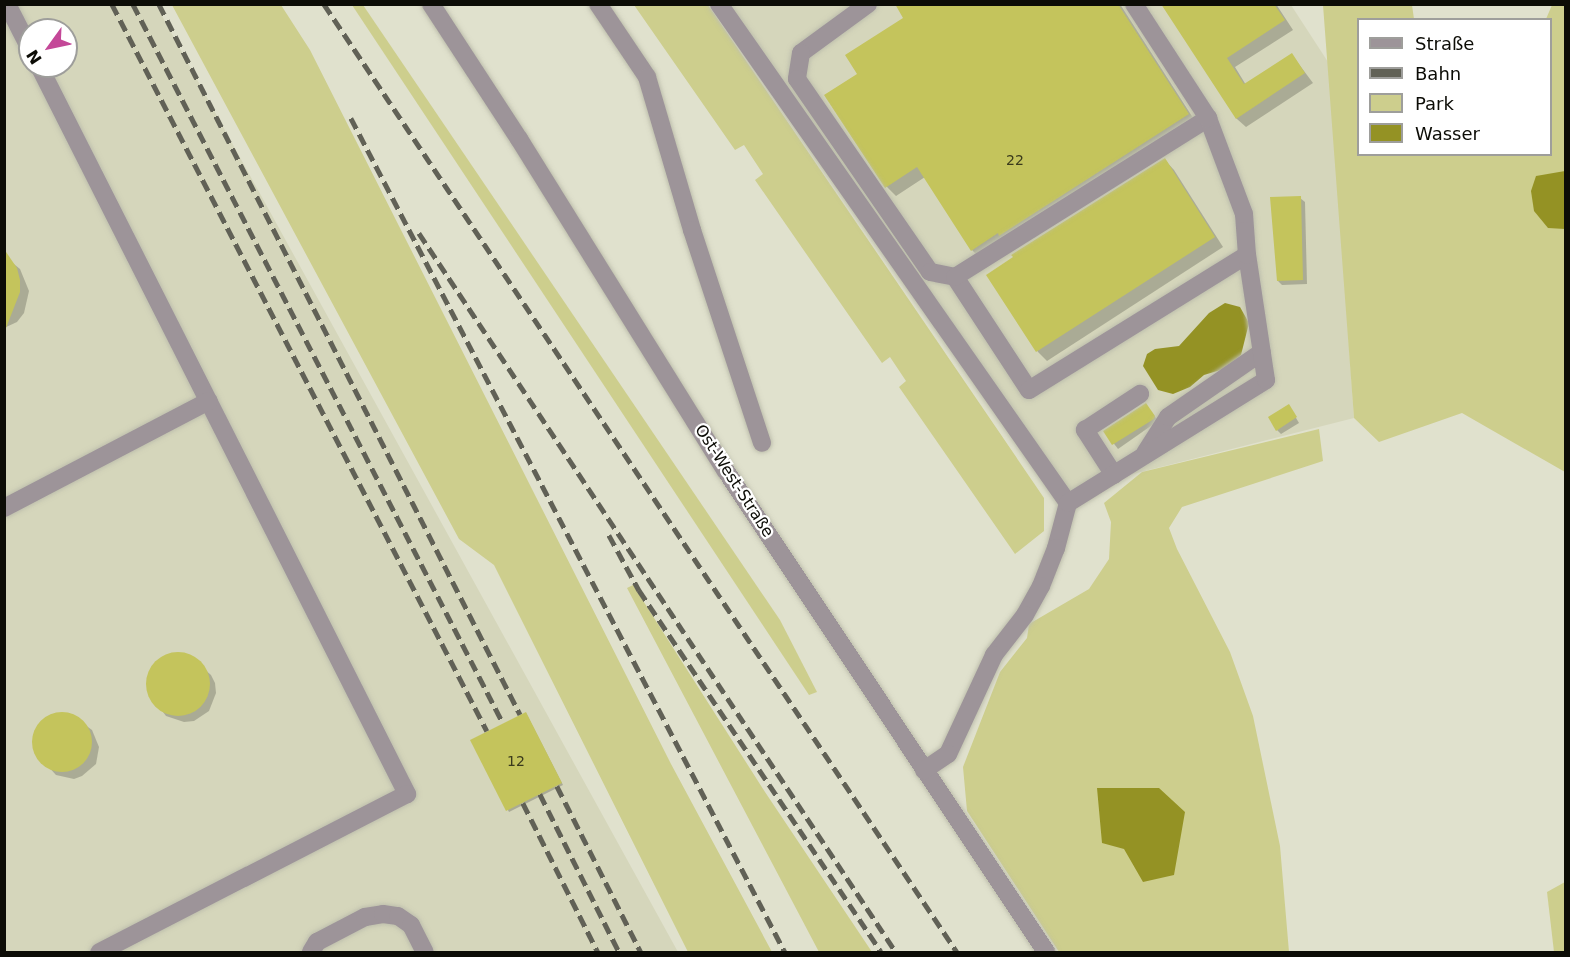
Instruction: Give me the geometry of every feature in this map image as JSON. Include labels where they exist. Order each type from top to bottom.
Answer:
[{"type":"street","points":[[7,4],[18,26]]},
{"type":"street","name":"Ost-West-Straße","points":[[431,4],[519,139],[720,461],[1046,952]]},
{"type":"street","points":[[598,4],[647,77],[692,230],[762,443]]},
{"type":"street","points":[[719,4],[1068,503]]},
{"type":"street","points":[[868,4],[801,53],[797,79],[930,272],[955,277],[1208,118]]},
{"type":"street","points":[[924,770],[948,754],[994,655],[1025,615],[1041,586],[1056,548],[1068,503],[1266,380],[1247,255],[1244,214],[1208,118],[1134,4]]},
{"type":"street","points":[[45,78],[407,794],[99,952]]},
{"type":"street","points":[[955,277],[1029,390],[1247,255]]},
{"type":"street","points":[[1142,458],[1168,417],[1262,352]]},
{"type":"street","points":[[1114,475],[1085,430],[1140,394]]},
{"type":"street","points":[[4,507],[209,401]]},
{"type":"street","points":[[311,952],[318,942],[365,917],[383,914],[398,916],[411,925],[425,952]]},
{"type":"shaded area","points":[[5,5],[156,5],[678,952],[5,952]]},
{"type":"shaded area","points":[[729,5],[1291,5],[1330,65],[1354,418],[1070,490]]},
{"type":"green space","points":[[172,5],[281,5],[310,50],[671,764],[772,952],[688,952],[494,565],[459,539]]},
{"type":"green space","points":[[352,5],[363,5],[780,620],[817,692],[809,695]]},
{"type":"green space","points":[[634,5],[708,5],[1044,498],[1044,531],[1015,554],[899,387],[906,381],[890,357],[882,363],[755,180],[763,174],[744,145],[735,150]]},
{"type":"green space","points":[[1323,5],[1412,5],[1414,18],[1357,18],[1357,156],[1552,156],[1552,18],[1546,18],[1552,5],[1565,5],[1565,472],[1462,413],[1379,442],[1354,418]]},
{"type":"green space","points":[[1319,429],[1323,461],[1182,507],[1169,528],[1177,549],[1230,652],[1253,716],[1280,846],[1289,952],[1059,952],[967,811],[963,767],[1000,672],[1027,638],[1029,624],[1089,589],[1109,559],[1111,522],[1104,503],[1142,472]]},
{"type":"green space","points":[[633,585],[765,792],[872,952],[819,952],[627,588]]},
{"type":"green space","points":[[1565,882],[1565,952],[1554,952],[1547,892]]},
{"type":"water","points":[[1565,171],[1565,229],[1548,228],[1534,211],[1531,191],[1536,176]]},
{"type":"water","points":[[1225,303],[1240,307],[1249,323],[1241,355],[1224,369],[1204,375],[1190,387],[1173,394],[1158,390],[1143,366],[1147,354],[1155,349],[1179,346],[1209,313]]},
{"type":"water","points":[[1097,788],[1159,788],[1185,812],[1174,875],[1143,882],[1124,849],[1102,843]]},
{"type":"building","points":[[895,4],[1118,4],[1189,114],[999,236],[998,233],[971,251],[917,167],[885,188],[824,95],[857,74],[845,55],[903,18]]},
{"type":"building","points":[[1161,4],[1274,4],[1285,20],[1227,58],[1244,84],[1292,53],[1305,73],[1236,119]]},
{"type":"building","points":[[1165,158],[1215,237],[1036,352],[986,275],[1013,257],[1011,255]]},
{"type":"building","points":[[1301,196],[1303,280],[1277,281],[1270,197]]},
{"type":"building","points":[[4,249],[17,268],[20,280],[20,292],[6,328]]},
{"type":"building","points":[[1146,403],[1155,416],[1154,419],[1112,445],[1103,431]]},
{"type":"building","points":[[1289,404],[1297,417],[1276,431],[1268,417]]},
{"type":"building","points":[[178,652],[196,657],[201,661],[205,666],[210,684],[205,702],[201,707],[196,711],[178,716],[160,711],[155,707],[151,702],[146,684],[151,666],[155,661],[160,657]]},
{"type":"building","points":[[56,712],[68,712],[79,717],[87,725],[92,742],[90,754],[79,767],[68,772],[56,772],[45,767],[37,759],[32,748],[32,736],[37,725],[45,717]]},
{"type":"building","points":[[526,712],[562,783],[506,811],[470,740]]},
{"type":"railway","points":[[112,4],[487,731]]},
{"type":"railway","points":[[133,4],[503,723]]},
{"type":"railway","points":[[159,4],[520,714]]},
{"type":"railway","points":[[324,4],[957,952]]},
{"type":"railway","points":[[351,118],[785,952]]},
{"type":"railway","points":[[419,233],[896,952]]},
{"type":"railway","points":[[609,535],[639,590],[881,952]]},
{"type":"railway","points":[[557,786],[641,952]]},
{"type":"railway","points":[[540,794],[619,952]]},
{"type":"railway","points":[[523,803],[598,952]]}]
